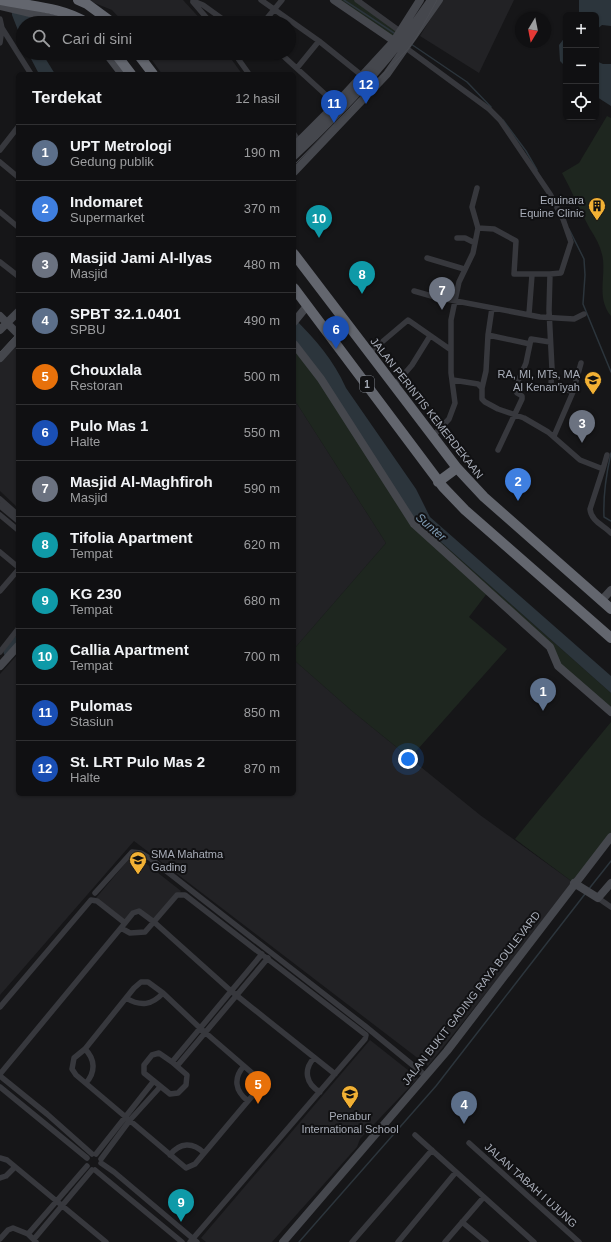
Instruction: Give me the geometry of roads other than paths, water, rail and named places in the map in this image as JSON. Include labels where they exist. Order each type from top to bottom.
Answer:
[{"type":"highway","points":[[78,0],[87,4],[103,16]]},
{"type":"highway","points":[[3,4],[34,10],[60,11],[74,16]]},
{"type":"highway","points":[[120,60],[129,72]]},
{"type":"highway","points":[[142,60],[151,72]]},
{"type":"highway","name":"JALAN PERINTIS KEMERDEKAAN","points":[[296,257],[457,468],[484,497],[608,605]]},
{"type":"highway","name":"1","points":[[296,291],[380,401],[438,482],[465,510],[611,638]]},
{"type":"highway","points":[[438,482],[457,468]]},
{"type":"street","points":[[262,0],[285,16]]},
{"type":"street","points":[[269,16],[282,0]]},
{"type":"street","points":[[334,0],[403,40]]},
{"type":"street","points":[[357,0],[403,40],[489,109],[500,120],[550,194],[569,231],[571,242],[561,273],[532,276],[514,274],[516,241],[494,229],[478,228]]},
{"type":"street","points":[[296,170],[387,74],[420,0]]},
{"type":"street","points":[[403,40],[431,0]]},
{"type":"street","points":[[296,152],[299,141],[338,107],[366,79],[439,0]]},
{"type":"street","points":[[192,1],[205,16]]},
{"type":"street","points":[[192,1],[208,8],[219,16]]},
{"type":"street","points":[[34,10],[52,16]]},
{"type":"street","points":[[0,19],[2,28],[16,50]]},
{"type":"street","points":[[296,24],[366,79]]},
{"type":"street","points":[[0,43],[2,28]]},
{"type":"street","points":[[297,68],[319,41]]},
{"type":"street","points":[[22,60],[30,72]]},
{"type":"street","points":[[111,60],[120,72]]},
{"type":"street","points":[[239,60],[248,72]]},
{"type":"street","points":[[288,60],[338,107]]},
{"type":"street","points":[[0,150],[16,130]]},
{"type":"street","points":[[0,162],[16,175]]},
{"type":"street","points":[[433,436],[446,424],[452,414],[455,403],[451,350],[451,320],[455,299],[464,269],[470,260],[478,228],[472,207],[477,188]]},
{"type":"street","points":[[0,212],[16,225]]},
{"type":"street","points":[[457,238],[465,238],[475,243]]},
{"type":"street","points":[[427,258],[464,269]]},
{"type":"street","points":[[0,262],[16,274]]},
{"type":"street","points":[[550,274],[549,318],[552,369],[551,384],[573,392]]},
{"type":"street","points":[[529,314],[532,276]]},
{"type":"street","points":[[414,291],[435,297],[455,299],[492,308],[549,318],[574,319],[584,314]]},
{"type":"street","points":[[296,320],[307,306]]},
{"type":"street","points":[[492,308],[488,335],[486,371],[482,388],[482,399],[485,402],[527,420],[554,436],[578,459],[603,469]]},
{"type":"street","points":[[1,330],[16,314]]},
{"type":"street","points":[[0,316],[16,332]]},
{"type":"street","points":[[369,353],[408,320],[451,350]]},
{"type":"street","points":[[488,335],[530,344]]},
{"type":"street","points":[[394,386],[412,364],[430,336]]},
{"type":"street","points":[[498,450],[523,397],[517,393],[515,388],[526,362],[532,339],[550,342]]},
{"type":"street","points":[[0,358],[16,340]]},
{"type":"street","points":[[296,347],[321,379],[414,524],[550,647],[558,666],[611,712]]},
{"type":"street","points":[[554,436],[573,392],[581,363]]},
{"type":"street","points":[[453,380],[473,382],[482,388]]},
{"type":"street","points":[[607,455],[590,513],[594,520],[611,533]]},
{"type":"street","points":[[0,499],[16,512]]},
{"type":"street","points":[[0,506],[16,519]]},
{"type":"street","points":[[0,515],[16,528]]},
{"type":"street","points":[[0,552],[16,567]]},
{"type":"street","points":[[0,591],[16,571]]},
{"type":"street","points":[[608,605],[611,590]]},
{"type":"street","points":[[0,652],[16,632]]},
{"type":"street","points":[[0,666],[16,648]]},
{"type":"street","name":"JALAN BUKIT GADING RAYA BOULEVARD","points":[[283,1242],[426,1076],[576,885],[611,837]]},
{"type":"street","points":[[95,893],[132,852],[141,853],[365,1026],[426,1076]]},
{"type":"street","points":[[595,897],[611,883]]},
{"type":"street","points":[[576,885],[611,907]]},
{"type":"street","points":[[0,1007],[91,900],[97,901],[123,925],[130,933],[141,934],[149,930],[154,922],[178,895],[185,895],[366,1035],[365,1039],[193,1241],[94,1154],[0,1075],[123,925],[133,914],[139,911],[154,922],[234,993],[335,1074]]},
{"type":"street","points":[[175,1064],[205,1032],[262,954]]},
{"type":"street","points":[[175,1064],[200,1028],[268,958]]},
{"type":"street","points":[[141,982],[148,982],[163,994],[259,1079],[258,1089],[195,1164],[186,1168],[76,1075],[72,1069],[74,1058],[85,1048],[141,982]]},
{"type":"street","points":[[126,998],[139,1003],[151,1003],[163,994]]},
{"type":"street","points":[[85,1048],[90,1053],[94,1067],[90,1079],[86,1083]]},
{"type":"street","points":[[158,1053],[175,1064],[187,1075],[186,1085],[178,1093],[174,1094],[170,1094],[153,1082],[144,1073],[144,1065],[152,1055],[158,1053]]},
{"type":"street","points":[[314,1058],[308,1068],[308,1080],[315,1089],[320,1092]]},
{"type":"street","points":[[244,1066],[237,1077],[236,1084],[238,1091],[248,1101]]},
{"type":"street","points":[[87,1158],[94,1154],[153,1082]]},
{"type":"street","points":[[0,1087],[87,1158],[91,1169],[182,1242]]},
{"type":"street","points":[[28,1234],[57,1200],[101,1161],[130,1120],[160,1087]]},
{"type":"street","points":[[415,1134],[483,1198],[534,1242]]},
{"type":"street","name":"JALAN TABAH I UJUNG","points":[[469,1143],[579,1242]]},
{"type":"street","points":[[170,1155],[174,1150],[185,1144],[199,1148],[204,1153]]},
{"type":"street","points":[[352,1242],[432,1150]]},
{"type":"street","points":[[0,1158],[7,1160],[62,1204],[99,1240],[106,1242]]},
{"type":"street","points":[[0,1178],[6,1176],[15,1167]]},
{"type":"street","points":[[0,1239],[8,1230],[13,1228],[28,1234],[35,1240],[91,1169]]},
{"type":"street","points":[[398,1242],[456,1172]]},
{"type":"street","points":[[445,1242],[483,1198]]},
{"type":"street","points":[[462,1222],[486,1242]]},
{"type":"water","points":[[11,0],[31,0],[31,16],[16,16],[16,25],[12,15]]},
{"type":"water","points":[[579,0],[611,0],[611,26],[602,25],[599,28],[599,12],[579,12]]},
{"type":"water","points":[[563,40],[563,64],[560,61],[559,45]]},
{"type":"water","points":[[32,60],[46,60],[54,72],[38,72]]},
{"type":"water","points":[[599,62],[611,64],[611,106],[599,98]]},
{"type":"water","name":"Sunter","points":[[296,320],[317,342],[330,359],[346,388],[416,489],[430,517],[611,676],[611,693],[415,519],[296,345]]},
{"type":"waterway","points":[[344,0],[394,33]]},
{"type":"waterway","points":[[411,44],[467,82],[491,107]]},
{"type":"waterway","points":[[503,120],[526,151],[537,170]]},
{"type":"waterway","points":[[569,229],[584,259],[585,275],[583,304],[611,372]]},
{"type":"waterway","points":[[611,453],[605,485],[604,501],[604,517],[611,521]]},
{"type":"waterway","points":[[8,652],[16,642]]},
{"type":"waterway","points":[[588,890],[611,861]]},
{"type":"waterway","points":[[299,1242],[436,1086],[585,894]]},
{"type":"tram line","points":[[296,163],[408,49],[416,38],[437,0]]},
{"type":"tram line","points":[[0,352],[16,335]]},
{"type":"place","name":"St. LRT Pulo Mas 2","points":[[366,104]]},
{"type":"place","name":"Pulomas","points":[[334,123]]},
{"type":"place","name":"Equinara Equine Clinic","points":[[597,221]]},
{"type":"place","name":"Callia Apartment","points":[[319,238]]},
{"type":"place","name":"Tifolia Apartment","points":[[362,294]]},
{"type":"place","name":"Masjid Al-Maghfiroh","points":[[442,310]]},
{"type":"place","name":"Pulo Mas 1","points":[[336,349]]},
{"type":"place","name":"RA, MI, MTs, MA Al Kenan'iyah","points":[[593,395]]},
{"type":"place","name":"Masjid Jami Al-Ilyas","points":[[582,443]]},
{"type":"place","name":"Indomaret","points":[[518,501]]},
{"type":"place","name":"UPT Metrologi","points":[[543,711]]},
{"type":"place","name":"SMA Mahatma Gading","points":[[138,875]]},
{"type":"place","name":"Chouxlala","points":[[258,1104]]},
{"type":"place","name":"Penabur International School","points":[[350,1109]]},
{"type":"place","name":"SPBT 32.1.0401","points":[[464,1124]]},
{"type":"place","name":"KG 230","points":[[181,1222]]}]
